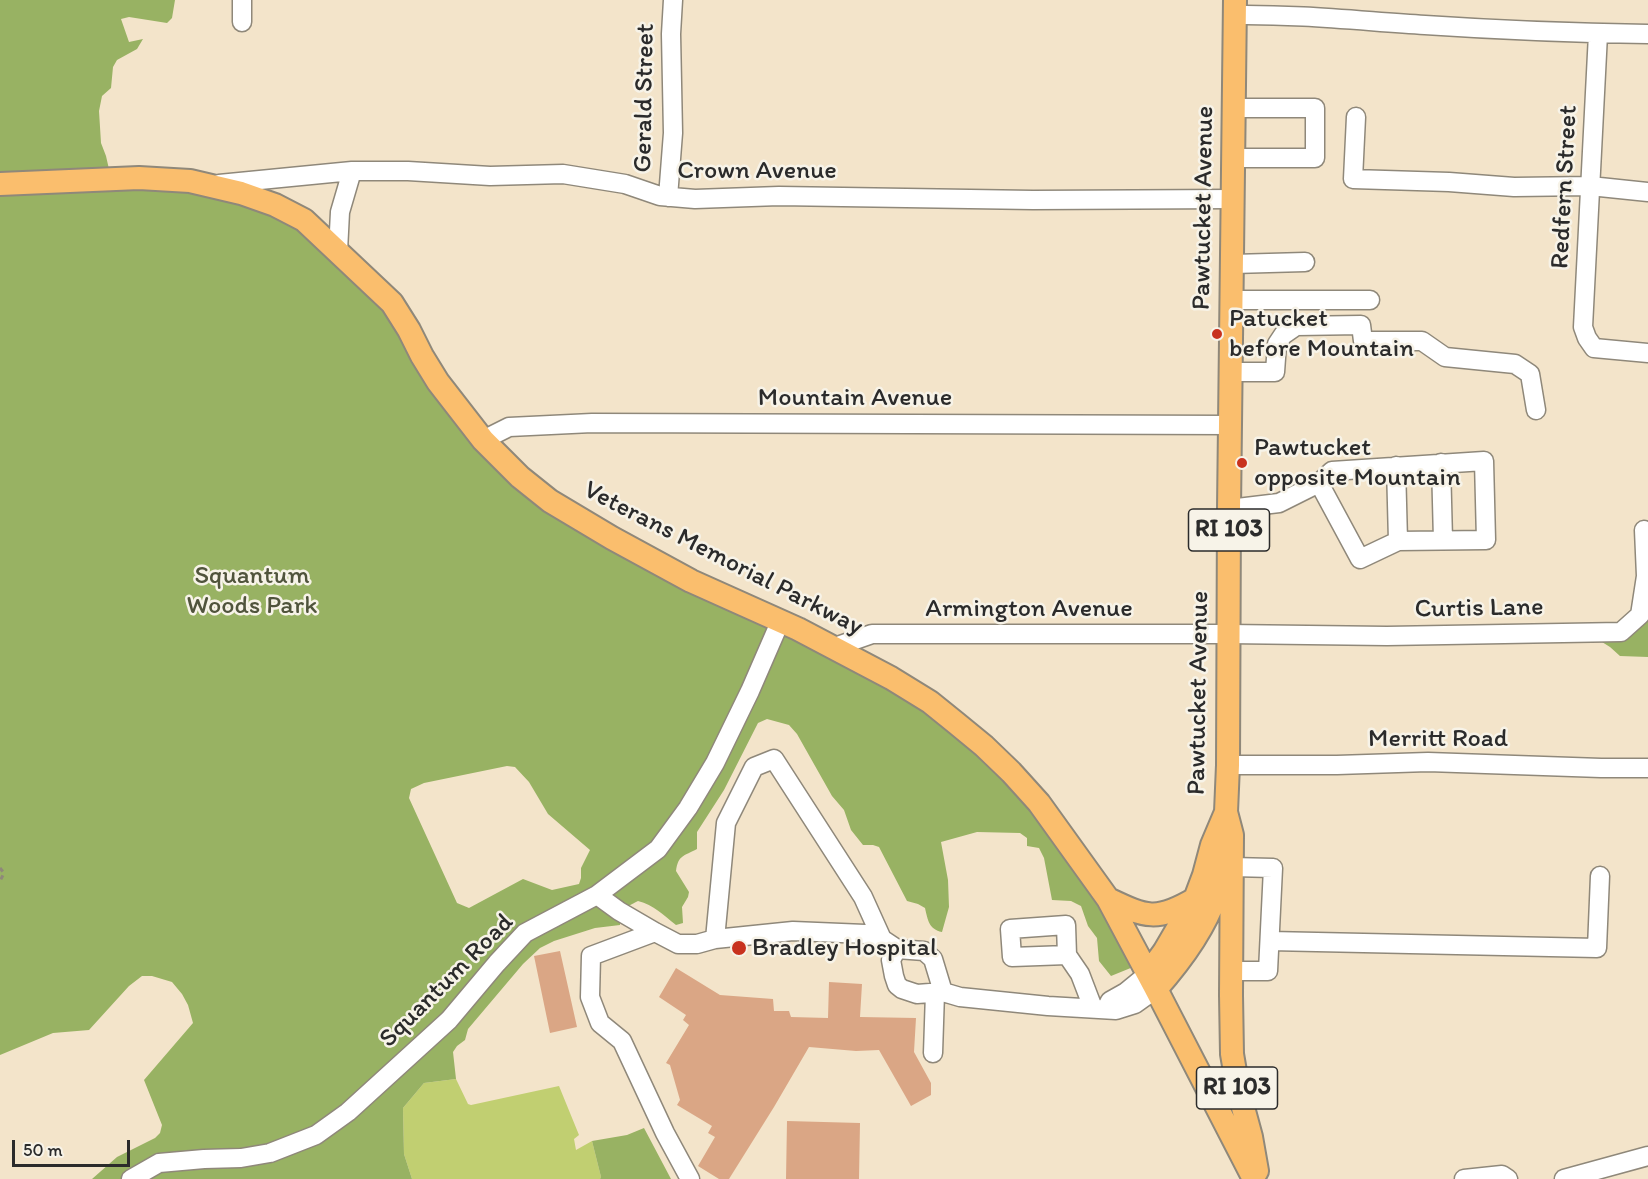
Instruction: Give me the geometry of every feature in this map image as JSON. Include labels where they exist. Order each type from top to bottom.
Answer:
[{"type":"main road","name":"Pawtucket Avenue","points":[[1235,8],[1226,812],[1232,836],[1232,1054],[1238,1089],[1251,1137],[1256,1179]]},
{"type":"main road","name":"Veterans Memorial Parkway","points":[[0,184],[140,178],[190,181],[241,193],[275,205],[304,220],[392,303],[438,382],[483,441],[520,477],[558,506],[612,538],[691,581],[798,629],[891,678],[930,702],[984,746],[1011,772],[1039,803],[1108,899],[1256,1179]]},
{"type":"main road","name":"Pawtucket Avenue","points":[[1152,982],[1164,952],[1195,899],[1212,845],[1226,812]]},
{"type":"main road","name":"Pawtucket Avenue","points":[[1152,982],[1190,946],[1205,919],[1215,896],[1232,836]]},
{"type":"main road","points":[[1108,899],[1136,912],[1154,915],[1172,912],[1195,899]]},
{"type":"street","points":[[242,0],[242,22]]},
{"type":"street","name":"Gerald Street","points":[[668,197],[673,133],[671,34],[673,0]]},
{"type":"street","points":[[1235,8],[1276,14],[1424,25],[1598,34],[1648,34]]},
{"type":"street","name":"Redfern Street","points":[[1598,34],[1583,327],[1594,348],[1648,353]]},
{"type":"street","points":[[1234,108],[1315,108],[1315,158],[1234,158]]},
{"type":"street","points":[[1356,117],[1353,179],[1514,187],[1590,186],[1648,192]]},
{"type":"street","points":[[338,251],[340,212],[352,171]]},
{"type":"street","name":"Crown Avenue","points":[[211,185],[352,171],[408,171],[490,176],[563,174],[625,184],[660,196],[695,199],[778,196],[1234,200]]},
{"type":"street","points":[[1233,264],[1305,262]]},
{"type":"street","points":[[1232,300],[1370,300]]},
{"type":"street","points":[[1231,372],[1275,372],[1277,344],[1283,335],[1296,326],[1361,325],[1363,341],[1422,341],[1445,357],[1515,364],[1530,374],[1536,410]]},
{"type":"street","name":"Mountain Avenue","points":[[483,441],[509,427],[592,423],[1231,425]]},
{"type":"street","points":[[1229,509],[1279,503],[1319,483],[1332,471],[1484,461],[1486,540],[1398,541],[1360,559],[1319,483]]},
{"type":"street","points":[[1441,463],[1443,540]]},
{"type":"street","points":[[1396,466],[1398,541]]},
{"type":"street","name":"Curtis Lane","points":[[1228,634],[1387,636],[1621,632],[1640,615],[1646,576],[1644,530]]},
{"type":"street","name":"Squantum Road","points":[[131,1179],[159,1163],[241,1158],[295,1144],[316,1135],[348,1112],[449,1020],[525,933],[597,895],[658,849],[688,808],[715,763],[780,622]]},
{"type":"street","name":"Armington Avenue","points":[[832,648],[872,634],[1228,634]]},
{"type":"street","points":[[715,939],[726,823],[754,767],[774,759],[863,897],[890,944],[892,969],[897,985],[902,989],[917,994],[939,993],[1048,1006],[1100,1009],[1126,992],[1152,982]]},
{"type":"street","name":"Merritt Road","points":[[1228,765],[1428,762],[1648,768]]},
{"type":"street","points":[[1232,867],[1273,868],[1269,971],[1232,971]]},
{"type":"street","points":[[1270,941],[1597,948],[1600,876]]},
{"type":"street","points":[[597,895],[619,911],[678,944],[697,944],[715,939],[793,931],[865,934],[890,944],[924,951],[933,959],[939,993],[933,1053]]},
{"type":"street","points":[[655,932],[591,956],[590,997],[600,1023],[622,1041],[665,1133],[690,1179]]},
{"type":"street","points":[[1067,955],[1100,1009]]},
{"type":"street","points":[[1564,1179],[1648,1156]]},
{"type":"street","points":[[1464,1179],[1505,1177]]},
{"type":"path","points":[[0,868],[4,873],[0,881]]},
{"type":"green space","name":"Squantum Woods Park","points":[[0,0],[175,0],[172,18],[167,23],[129,17],[121,19],[129,42],[143,39],[137,49],[117,60],[113,67],[111,88],[102,96],[99,111],[101,143],[111,178],[248,194],[353,259],[525,481],[872,667],[1035,798],[1138,965],[1111,976],[1099,961],[1097,938],[1088,926],[1081,906],[1071,901],[1052,900],[1044,858],[1039,848],[1027,846],[1027,838],[1020,833],[977,832],[941,842],[948,880],[949,907],[942,932],[934,929],[928,921],[925,908],[907,901],[879,847],[863,845],[851,830],[844,810],[832,796],[797,734],[789,725],[767,719],[758,723],[724,790],[697,832],[697,849],[682,857],[678,862],[676,871],[689,892],[682,907],[683,923],[676,925],[654,908],[638,901],[624,910],[620,925],[595,928],[554,941],[540,948],[523,964],[468,1029],[465,1040],[453,1052],[456,1079],[424,1083],[403,1108],[404,1154],[412,1179],[92,1179],[117,1157],[155,1138],[160,1133],[162,1125],[144,1080],[193,1023],[188,1005],[172,982],[152,976],[142,976],[129,986],[89,1030],[53,1033],[0,1055]],"holes":[[[507,766],[515,767],[529,782],[548,814],[590,850],[581,868],[581,878],[579,884],[552,890],[523,879],[469,908],[457,903],[409,798],[411,789],[424,783]]]},
{"type":"green space","points":[[1648,583],[1648,657],[1620,656],[1594,637],[1629,631]]},
{"type":"green space","points":[[456,1079],[468,1104],[471,1105],[559,1086],[579,1135],[574,1139],[576,1150],[592,1141],[600,1179],[412,1179],[404,1154],[403,1108],[424,1083]]},
{"type":"green space","points":[[644,1128],[671,1179],[600,1179],[592,1141],[627,1135]]},
{"type":"building","points":[[560,951],[577,1027],[550,1033],[534,956]]},
{"type":"building","points":[[676,968],[720,995],[773,999],[774,1011],[789,1011],[791,1017],[828,1018],[829,982],[862,984],[860,1017],[916,1018],[914,1052],[931,1083],[931,1095],[911,1106],[879,1050],[856,1051],[809,1047],[729,1179],[719,1179],[698,1166],[715,1137],[708,1133],[712,1126],[677,1105],[680,1100],[670,1065],[666,1063],[689,1025],[683,1020],[686,1015],[659,997]]},
{"type":"building","points":[[787,1121],[860,1123],[859,1179],[786,1179]]},
{"type":"place","name":"Patucket before Mountain","points":[[1217,334]]},
{"type":"place","name":"Pawtucket opposite Mountain","points":[[1242,463]]},
{"type":"place","name":"Bradley Hospital","points":[[739,948]]}]
